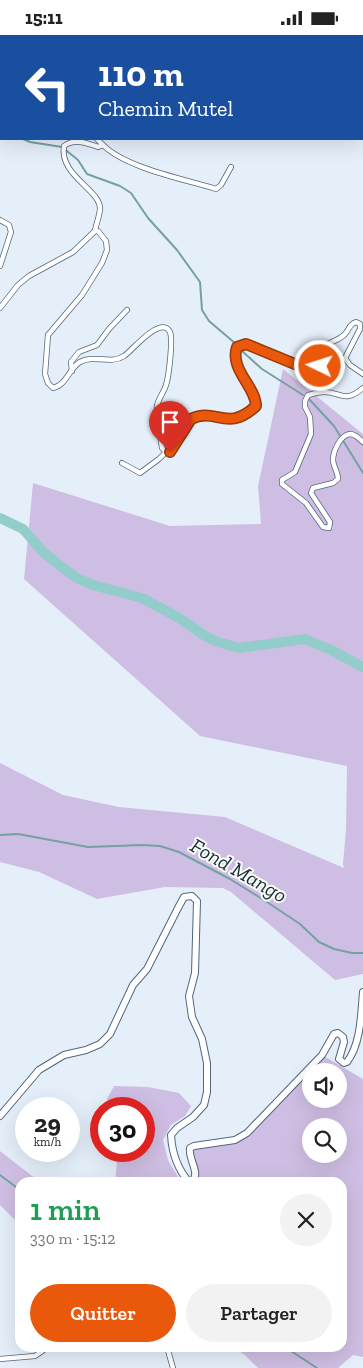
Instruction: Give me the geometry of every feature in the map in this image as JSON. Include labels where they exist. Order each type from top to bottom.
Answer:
[{"type":"main road","points":[[0,1116],[39,1070],[64,1055],[86,1050],[100,1044],[110,1034],[133,985],[148,969],[184,897],[192,896],[197,901],[197,915],[195,973],[189,996],[192,1017],[202,1039],[207,1063],[207,1092],[204,1105],[171,1135],[178,1166],[184,1177]]},
{"type":"main road","points":[[196,1177],[189,1153],[190,1148],[236,1140],[247,1133],[322,1055],[334,1034],[338,1033],[343,1037],[344,1042],[339,1059],[344,1063],[347,1062],[356,1043],[361,1020],[363,992]]},
{"type":"street","points":[[98,140],[114,154],[156,173],[216,189],[221,185],[230,167]]},
{"type":"street","points":[[0,308],[18,285],[29,276],[73,252],[95,231],[100,207],[96,197],[79,181],[66,162],[63,152],[64,146],[68,143],[86,142],[98,147],[103,145]]},
{"type":"street","points":[[0,220],[9,225],[11,232],[0,266]]},
{"type":"street","points":[[95,231],[98,231],[106,241],[107,250],[102,263],[82,295],[64,319],[52,329],[47,342],[46,374],[48,383],[53,388],[57,388],[79,362],[88,359],[107,360],[123,357],[154,330],[162,327],[168,329],[171,341],[167,383],[157,406],[162,448],[166,452]]},
{"type":"street","points":[[72,371],[71,362],[79,352],[97,345],[126,310]]},
{"type":"street","points":[[122,463],[136,473],[140,473],[166,452],[170,452],[191,419],[205,416],[232,419],[242,418],[256,406],[256,400],[244,379],[237,361],[237,347],[241,345],[246,344],[307,369],[314,369],[320,366],[319,349],[342,337],[349,326],[356,323],[360,324],[360,329],[345,358],[350,365],[363,374]]},
{"type":"street","points":[[363,388],[349,396],[342,397],[325,392],[308,395],[305,407],[310,417],[311,434],[296,472],[282,479],[282,485],[306,503],[323,527],[329,528],[330,522],[311,493],[313,488],[333,483],[338,479],[333,455],[338,444],[345,436],[349,434],[356,436],[363,442]]},
{"type":"street","points":[[0,1359],[35,1356],[41,1352]]},
{"type":"street","points":[[168,1352],[173,1368]]},
{"type":"shaded area","points":[[283,369],[363,434],[363,974],[335,980],[231,892],[223,888],[165,887],[97,899],[39,872],[0,862],[0,763],[63,795],[119,807],[225,817],[344,868],[347,766],[200,736],[24,579],[33,483],[170,526],[261,524],[258,486]]},
{"type":"shaded area","points":[[322,1055],[336,1063],[314,1063]]},
{"type":"shaded area","points":[[347,1070],[363,1079],[363,1357],[353,1355],[338,1368],[258,1368],[240,1352],[347,1352],[347,1177],[195,1177],[190,1148],[235,1140],[247,1133],[302,1076],[302,1108],[347,1108]]},
{"type":"shaded area","points":[[114,1086],[148,1087],[179,1093],[191,1106],[185,1116],[171,1125],[163,1140],[168,1160],[178,1177],[115,1177],[117,1162],[155,1162],[155,1097],[108,1097]]},
{"type":"shaded area","points":[[0,1151],[34,1177],[15,1177],[15,1220],[0,1205]]},
{"type":"waterway","points":[[25,140],[62,147],[78,160],[87,174],[120,186],[131,193],[148,218],[177,250],[200,282],[202,310],[209,321],[236,344]]},
{"type":"waterway","points":[[242,351],[262,369],[303,395]]},
{"type":"waterway","points":[[309,399],[334,426],[363,473]]},
{"type":"waterway","points":[[0,518],[23,529],[44,553],[75,577],[93,585],[142,598],[218,642],[239,648],[305,639],[363,667]]},
{"type":"waterway","name":"Fond Mango","points":[[0,835],[18,834],[88,847],[160,846],[179,852],[230,879],[264,900],[300,924],[319,942],[334,949],[352,953],[363,953]]},
{"type":"waterway","points":[[0,1175],[15,1186]]},
{"type":"waterway","points":[[293,1352],[317,1368]]},
{"type":"route","points":[[170,452],[191,419],[205,416],[232,419],[242,418],[256,406],[256,400],[244,379],[237,361],[237,347],[246,344],[307,369],[314,369],[320,366]]}]
